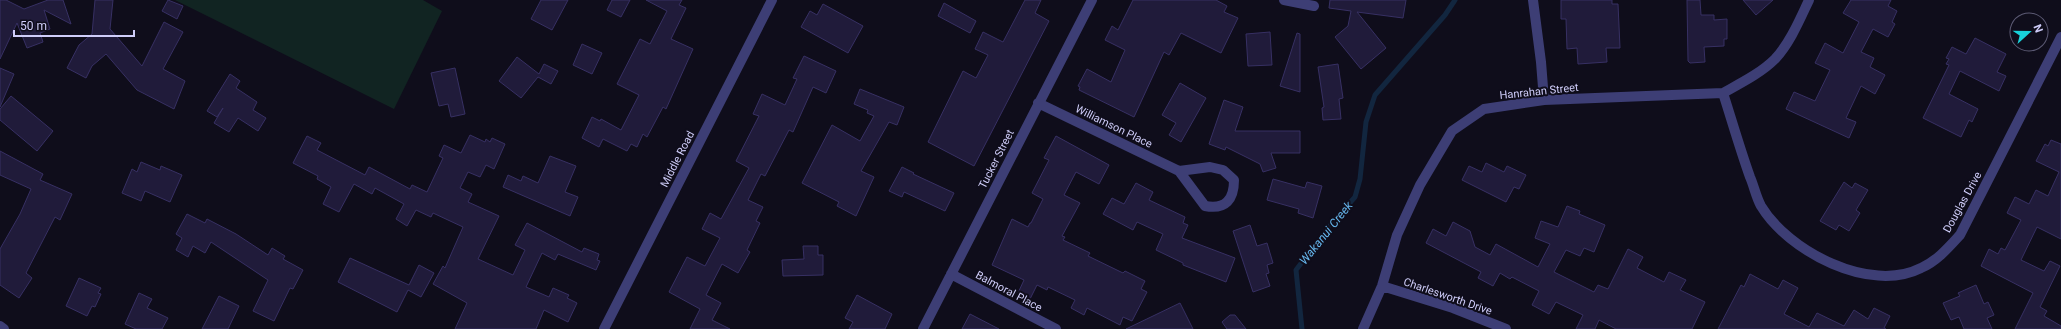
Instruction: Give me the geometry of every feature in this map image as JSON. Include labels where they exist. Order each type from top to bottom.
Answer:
[{"type":"street","name":"Middle Road","points":[[604,329],[772,0]]},
{"type":"street","name":"Tucker Street","points":[[923,329],[1092,0]]},
{"type":"street","points":[[1284,0],[1314,6]]},
{"type":"street","points":[[1533,0],[1542,62],[1544,100]]},
{"type":"street","name":"Hanrahan Street","points":[[1363,329],[1382,286],[1397,235],[1420,185],[1452,131],[1484,110],[1544,100],[1723,93],[1745,81],[1775,59],[1796,26],[1809,0]]},
{"type":"street","name":"Douglas Drive","points":[[1723,93],[1760,204],[1778,229],[1806,250],[1847,269],[1865,275],[1884,277],[1902,275],[1921,268],[1943,254],[1960,235],[2061,37]]},
{"type":"street","name":"Williamson Place","points":[[1038,103],[1179,171],[1205,206],[1213,208],[1222,206],[1230,200],[1234,191],[1234,180],[1223,170],[1210,167],[1179,171]]},
{"type":"street","name":"Balmoral Place","points":[[951,274],[1056,329]]},
{"type":"street","name":"Charlesworth Drive","points":[[1382,286],[1453,308],[1506,329]]},
{"type":"street","points":[[0,326],[4,329]]},
{"type":"green space","points":[[175,0],[423,0],[442,11],[394,109]]},
{"type":"building","points":[[0,0],[6,0],[24,9],[48,0],[63,0],[71,24],[44,10],[50,29],[40,33],[43,42],[27,48],[17,23],[0,59]]},
{"type":"building","points":[[95,0],[113,0],[110,29],[142,66],[164,22],[183,32],[163,69],[185,81],[174,109],[137,90],[106,54],[92,66],[86,78],[67,68],[79,45],[92,34]]},
{"type":"building","points":[[168,0],[183,6],[177,19],[162,11]]},
{"type":"building","points":[[541,0],[568,0],[552,30],[531,19]]},
{"type":"building","points":[[612,0],[630,0],[621,17],[607,10]]},
{"type":"building","points":[[646,0],[682,0],[679,5],[686,8],[671,39],[693,49],[666,109],[663,107],[647,137],[643,134],[637,147],[631,144],[627,151],[603,139],[599,147],[582,138],[592,117],[600,121],[601,119],[621,130],[639,95],[617,84],[640,39],[650,44],[667,11]]},
{"type":"building","points":[[1025,0],[1041,0],[1035,13],[1049,21],[974,166],[928,142],[963,71],[976,78],[988,55],[975,49],[983,32],[1003,42]]},
{"type":"building","points":[[1133,0],[1216,0],[1227,6],[1224,12],[1238,18],[1221,53],[1181,33],[1169,55],[1164,52],[1134,117],[1079,90],[1080,87],[1078,86],[1087,69],[1111,82],[1125,50],[1105,40],[1112,26],[1118,30]]},
{"type":"building","points":[[1330,0],[1406,0],[1403,18],[1357,12],[1386,48],[1361,69],[1335,37],[1348,26],[1351,11],[1329,8]]},
{"type":"building","points":[[1561,0],[1612,0],[1612,4],[1618,4],[1620,48],[1606,48],[1607,62],[1578,64],[1577,48],[1567,49],[1566,19],[1561,19]]},
{"type":"building","points":[[1687,0],[1700,0],[1701,15],[1714,15],[1714,20],[1727,19],[1727,39],[1724,39],[1724,46],[1704,47],[1705,62],[1690,63],[1688,61]]},
{"type":"building","points":[[1743,0],[1773,0],[1756,15]]},
{"type":"building","points":[[1851,0],[1891,0],[1888,6],[1897,11],[1892,22],[1895,24],[1888,37],[1873,29],[1861,52],[1874,58],[1870,67],[1885,75],[1875,94],[1861,86],[1846,118],[1856,122],[1849,138],[1786,109],[1794,92],[1815,101],[1830,70],[1815,63],[1825,43],[1843,53],[1859,22],[1843,13]]},
{"type":"building","points":[[944,3],[976,21],[970,33],[938,16]]},
{"type":"building","points":[[823,4],[863,26],[848,53],[801,27],[810,11],[817,15]]},
{"type":"building","points":[[1270,32],[1272,65],[1248,66],[1246,34]]},
{"type":"building","points":[[1297,33],[1300,34],[1300,92],[1280,86]]},
{"type":"building","points":[[1975,38],[2006,54],[1997,72],[2006,76],[1999,91],[1960,71],[1949,94],[1978,109],[1972,122],[1969,120],[1961,137],[1923,118],[1949,65],[1946,64],[1949,59],[1946,58],[1952,47],[1966,54]]},
{"type":"building","points":[[582,44],[602,53],[592,74],[573,65]]},
{"type":"building","points":[[804,56],[836,71],[826,93],[813,87],[793,132],[789,130],[765,176],[761,174],[748,200],[763,207],[756,221],[760,223],[747,250],[750,252],[738,273],[722,264],[706,295],[721,303],[712,320],[730,329],[690,329],[700,309],[669,292],[687,257],[705,266],[720,238],[702,229],[710,213],[721,219],[749,168],[736,161],[759,116],[753,114],[762,94],[785,105],[797,79],[793,78]]},
{"type":"building","points":[[517,57],[539,74],[544,64],[558,71],[551,84],[538,77],[521,98],[499,81]]},
{"type":"building","points":[[1338,64],[1343,98],[1339,99],[1341,119],[1323,120],[1322,108],[1324,107],[1318,67]]},
{"type":"building","points":[[0,68],[14,74],[0,107]]},
{"type":"building","points":[[455,68],[465,114],[451,117],[448,104],[439,106],[431,73]]},
{"type":"building","points":[[230,74],[240,81],[236,88],[257,102],[253,110],[266,118],[258,131],[238,118],[229,132],[214,123],[223,108],[217,117],[207,111]]},
{"type":"building","points":[[1180,83],[1206,98],[1181,142],[1169,135],[1176,123],[1162,115]]},
{"type":"building","points":[[860,89],[904,107],[897,125],[889,122],[861,171],[874,177],[856,216],[837,206],[839,202],[802,183],[832,125],[860,141],[874,116],[867,113],[868,110],[854,104]]},
{"type":"building","points":[[11,96],[53,131],[37,151],[0,120],[0,109]]},
{"type":"building","points":[[1224,100],[1243,107],[1235,131],[1300,131],[1300,153],[1271,153],[1276,168],[1263,172],[1260,164],[1226,147],[1225,150],[1209,144]]},
{"type":"building","points":[[470,135],[485,142],[486,139],[490,142],[492,138],[505,144],[494,169],[486,165],[480,177],[468,172],[460,188],[472,194],[468,202],[499,216],[478,259],[513,275],[525,250],[515,245],[527,223],[582,252],[584,248],[599,254],[597,260],[600,261],[596,270],[558,254],[555,260],[542,253],[526,287],[549,297],[553,288],[569,295],[567,298],[577,303],[568,322],[544,310],[536,329],[455,329],[467,303],[433,284],[443,266],[445,268],[463,227],[433,213],[431,217],[416,210],[407,226],[396,219],[404,204],[375,188],[372,194],[354,184],[339,212],[323,204],[331,187],[317,179],[318,176],[293,163],[307,136],[321,143],[317,150],[365,175],[369,167],[410,189],[412,185],[427,192],[443,158],[439,156],[444,145],[461,153]]},
{"type":"building","points":[[1056,136],[1109,165],[1099,184],[1076,172],[1064,195],[1080,203],[1062,236],[1065,237],[1063,240],[1090,253],[1088,256],[1123,273],[1125,271],[1145,281],[1141,289],[1147,292],[1132,321],[1123,317],[1120,325],[1087,308],[1084,315],[1071,308],[1075,300],[1048,287],[1047,290],[1037,285],[1030,299],[1018,293],[1024,280],[992,265],[1012,219],[1028,227],[1043,199],[1032,193],[1049,160],[1044,158]]},
{"type":"building","points":[[2051,140],[2061,144],[2061,239],[2037,227],[2021,260],[2044,271],[2050,261],[2060,266],[2040,307],[2047,311],[2044,316],[2061,326],[2061,329],[2015,329],[2033,293],[1981,266],[1989,249],[1998,254],[2001,248],[2005,250],[2021,220],[2007,213],[2015,197],[2029,204],[2036,190],[2048,196],[2059,172],[2036,161],[2045,144],[2048,146]]},
{"type":"building","points":[[0,151],[43,174],[40,180],[72,194],[60,220],[55,217],[26,273],[32,278],[19,298],[0,285],[0,249],[20,214],[31,189],[0,175]]},
{"type":"building","points":[[550,156],[576,166],[565,192],[578,197],[570,216],[503,187],[508,175],[521,181],[523,176],[538,183]]},
{"type":"building","points":[[141,162],[160,170],[161,166],[182,175],[170,202],[145,191],[141,201],[122,193],[132,169],[137,172]]},
{"type":"building","points":[[1486,163],[1504,172],[1507,166],[1526,175],[1519,189],[1514,187],[1506,202],[1462,180],[1469,166],[1482,172]]},
{"type":"building","points":[[902,167],[914,173],[913,174],[954,193],[945,211],[904,192],[902,197],[889,191]]},
{"type":"building","points":[[1273,179],[1305,188],[1307,182],[1322,186],[1313,218],[1298,213],[1299,209],[1267,200]]},
{"type":"building","points":[[1844,182],[1852,188],[1855,183],[1868,190],[1856,210],[1860,213],[1849,231],[1839,225],[1836,230],[1820,221]]},
{"type":"building","points":[[1136,183],[1153,192],[1149,200],[1185,217],[1183,223],[1188,225],[1182,238],[1235,258],[1226,282],[1183,265],[1183,263],[1156,250],[1163,234],[1137,222],[1133,230],[1103,214],[1112,198],[1124,204]]},
{"type":"building","points":[[1567,206],[1580,211],[1579,214],[1605,225],[1594,252],[1584,248],[1580,256],[1566,250],[1554,272],[1594,292],[1598,285],[1608,289],[1628,249],[1643,257],[1637,268],[1664,282],[1669,272],[1686,280],[1680,290],[1705,302],[1692,329],[1616,329],[1599,320],[1595,329],[1576,329],[1583,315],[1556,302],[1549,314],[1532,305],[1539,291],[1512,277],[1510,279],[1500,273],[1493,286],[1478,278],[1481,272],[1426,243],[1433,229],[1446,236],[1453,222],[1470,231],[1475,247],[1490,255],[1496,244],[1538,267],[1550,244],[1535,238],[1541,221],[1558,227]]},
{"type":"building","points":[[187,214],[205,223],[207,219],[236,234],[268,255],[272,248],[285,256],[283,259],[303,270],[293,289],[290,288],[274,321],[253,311],[268,280],[211,242],[205,253],[193,246],[188,257],[176,250],[182,238],[176,234]]},
{"type":"building","points":[[1250,225],[1257,246],[1267,243],[1273,263],[1267,265],[1269,273],[1266,274],[1270,286],[1253,292],[1233,231]]},
{"type":"building","points":[[803,246],[818,246],[818,255],[823,255],[823,275],[783,276],[782,260],[804,259]]},
{"type":"building","points":[[350,258],[409,285],[419,265],[434,273],[421,297],[408,290],[397,312],[338,282]]},
{"type":"building","points":[[1750,274],[1778,289],[1783,280],[1798,288],[1784,314],[1809,327],[1817,313],[1844,326],[1854,310],[1868,319],[1874,308],[1890,316],[1884,328],[1886,329],[1718,329],[1741,285],[1744,287]]},
{"type":"building","points":[[79,278],[101,288],[98,293],[101,294],[95,307],[92,306],[87,316],[66,306]]},
{"type":"building","points":[[1976,285],[1984,304],[1988,302],[1994,315],[1987,318],[1992,329],[1964,329],[1959,317],[1951,320],[1943,303],[1960,296],[1958,293]]},
{"type":"building","points":[[139,293],[152,299],[147,308],[168,318],[162,329],[136,329],[125,324]]},
{"type":"building","points":[[857,295],[892,314],[885,329],[849,329],[853,322],[845,318]]},
{"type":"building","points":[[219,296],[239,306],[228,329],[202,329]]},
{"type":"building","points":[[1180,303],[1193,329],[1126,329]]},
{"type":"building","points":[[970,314],[999,329],[962,329]]},
{"type":"building","points":[[1230,315],[1235,315],[1246,329],[1227,329],[1222,322]]},
{"type":"waterway","name":"Wakanui Creek","points":[[1302,329],[1296,270],[1332,223],[1355,197],[1360,179],[1366,122],[1375,95],[1445,15],[1455,0]]}]
